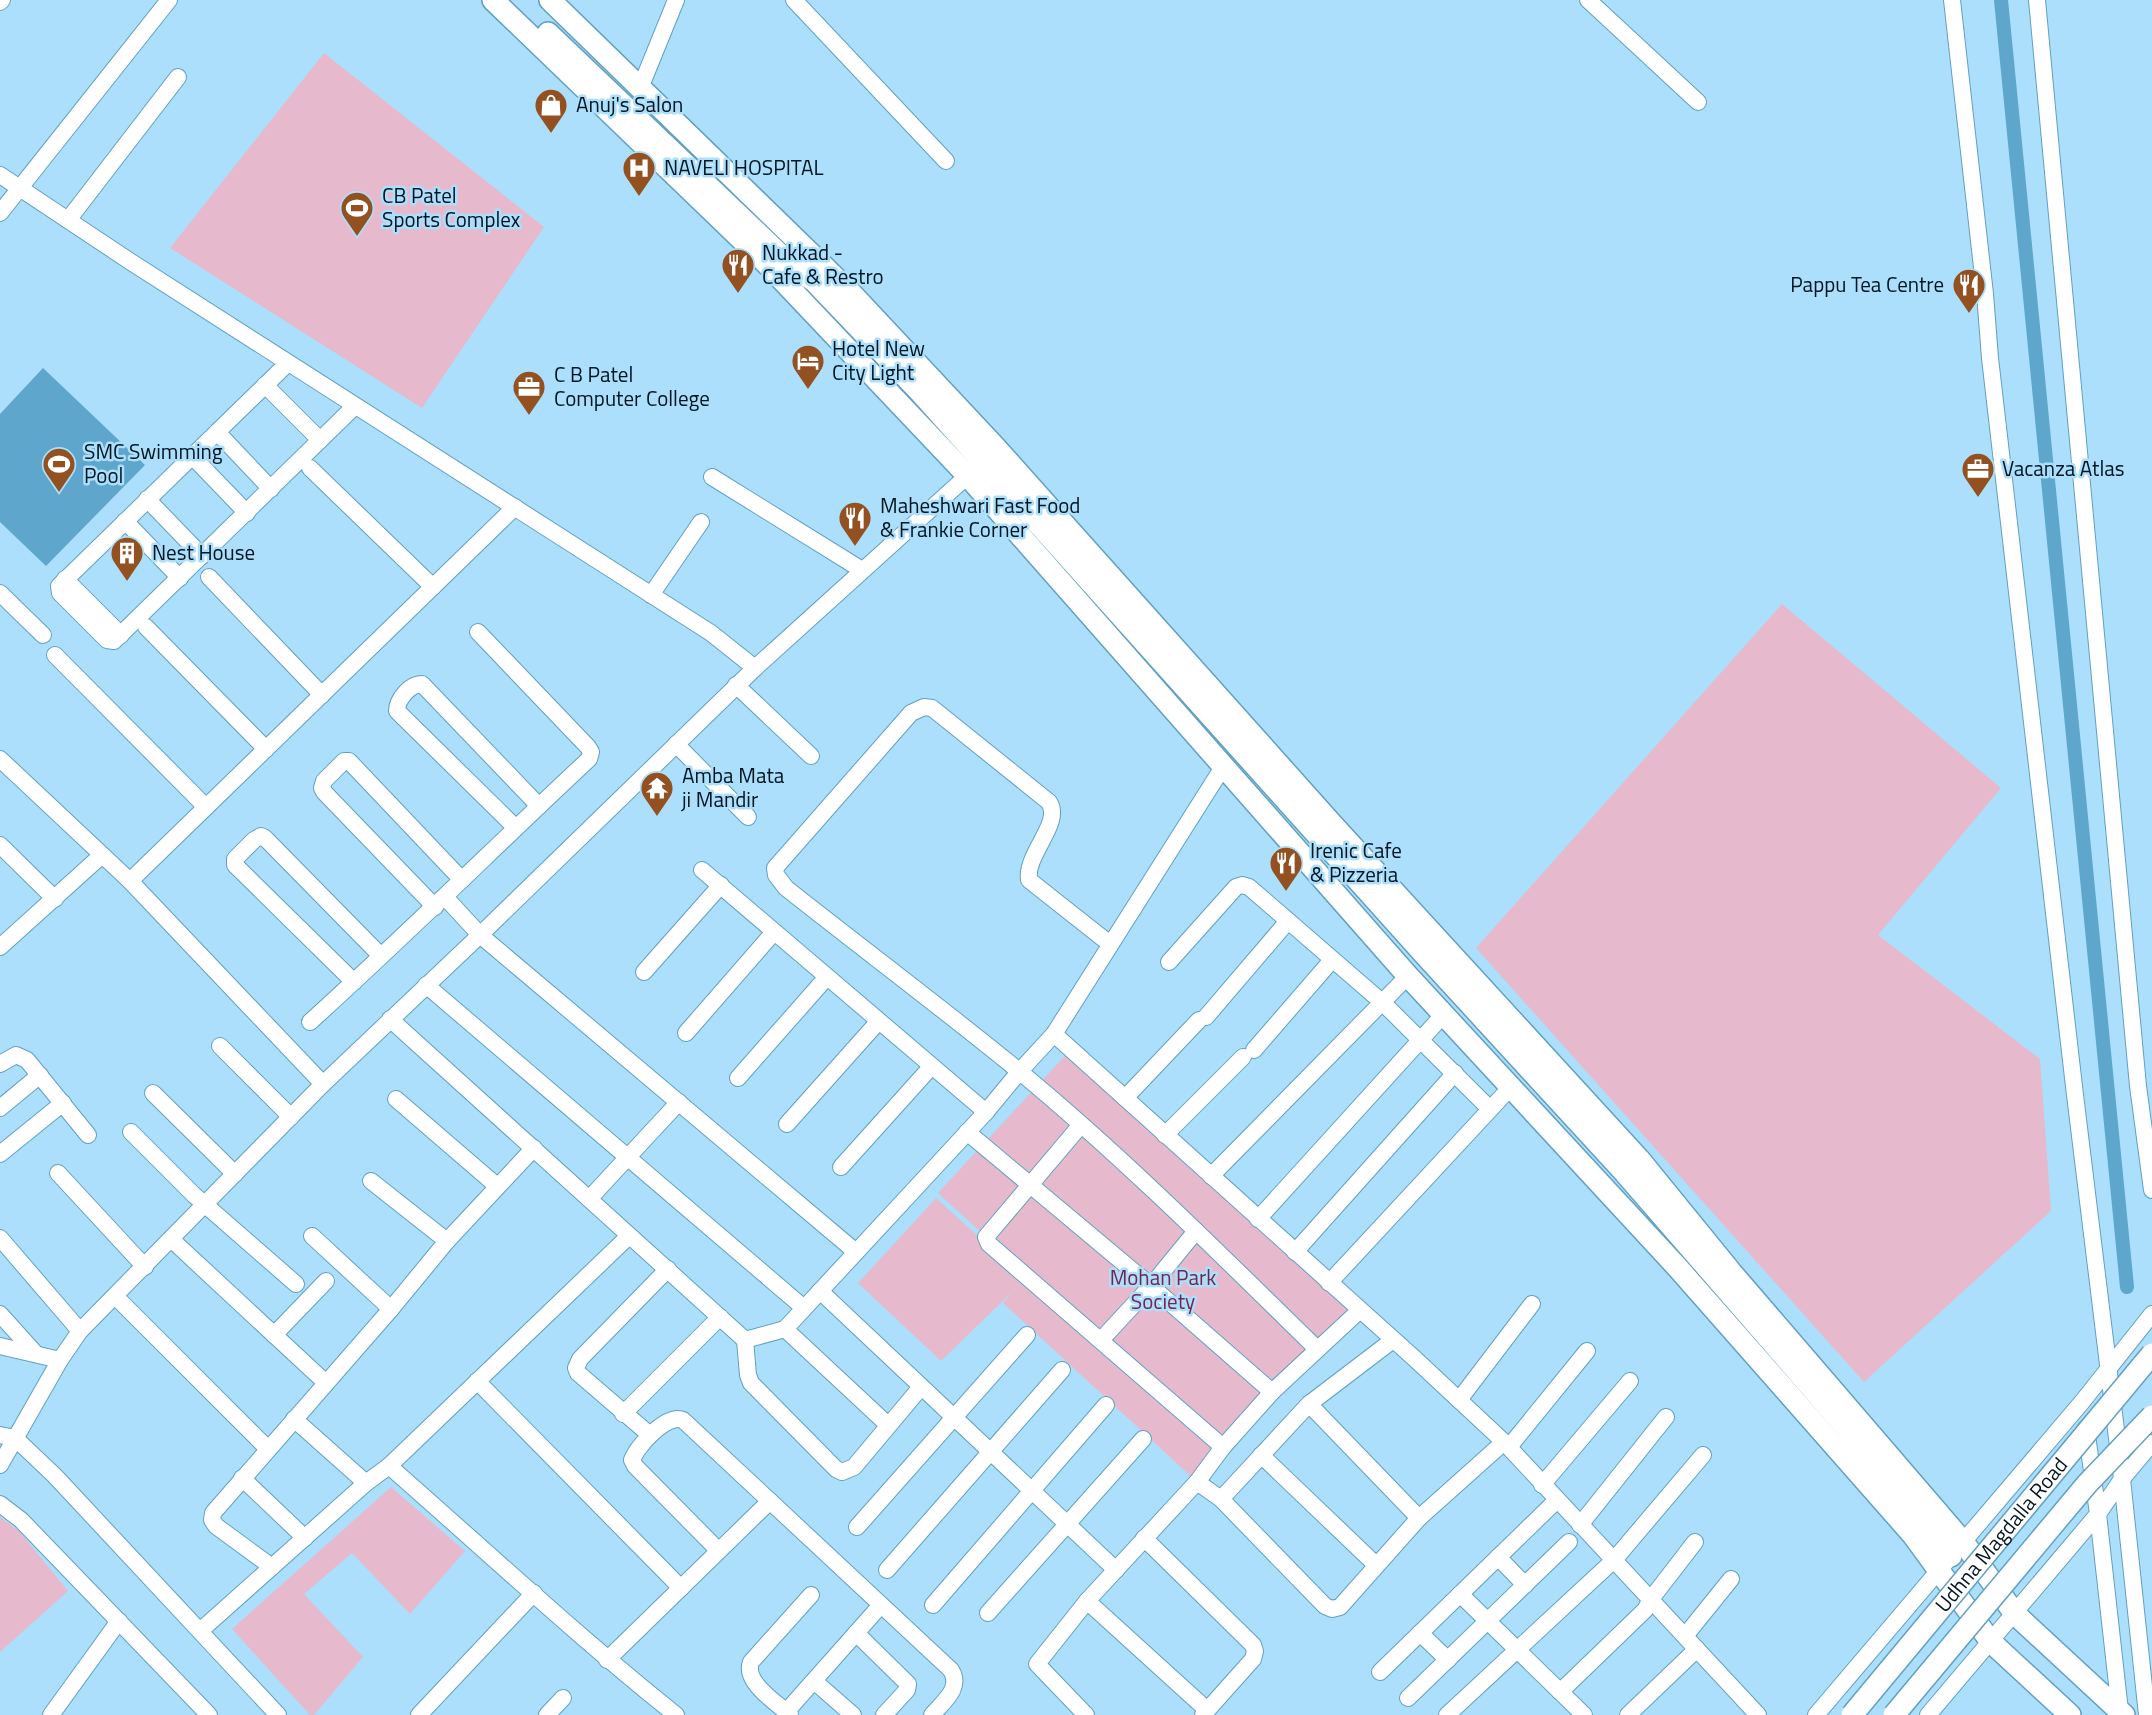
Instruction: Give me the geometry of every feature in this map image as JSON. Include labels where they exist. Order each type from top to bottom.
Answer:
[{"type":"main road","points":[[493,0],[979,464],[1220,748],[1596,1162],[1712,1284],[1866,1472],[1891,1488],[1951,1556],[2122,1713]]},
{"type":"main road","points":[[514,0],[792,266],[805,289],[1336,829],[1639,1159],[1731,1272],[1951,1556],[1991,1643],[2070,1715]]},
{"type":"main road","points":[[550,0],[855,297],[979,464],[1223,767],[1408,976],[1687,1278],[1904,1525],[1951,1556]]},
{"type":"main road","name":"Udhna Magdalla Road","points":[[1852,1715],[2152,1354]]},
{"type":"main road","name":"Udhna Magdalla Road","points":[[1894,1715],[2087,1484],[2152,1416]]},
{"type":"street","points":[[0,212],[169,0]]},
{"type":"street","points":[[641,86],[676,0]]},
{"type":"street","points":[[794,0],[946,161]]},
{"type":"street","points":[[1588,0],[1698,102]]},
{"type":"street","points":[[1952,0],[1990,358],[2122,1479],[2147,1715]]},
{"type":"street","points":[[2037,0],[2138,1086],[2152,1190]]},
{"type":"street","points":[[68,220],[178,77]]},
{"type":"street","points":[[0,175],[711,633],[755,668]]},
{"type":"street","points":[[288,363],[59,586],[60,593],[107,640],[114,641],[121,635],[355,406]]},
{"type":"street","points":[[265,385],[320,440]]},
{"type":"street","points":[[216,432],[271,489]]},
{"type":"street","points":[[192,456],[247,513]]},
{"type":"street","points":[[0,1465],[7,1436],[80,1331],[323,1084],[481,935],[736,685],[979,464]]},
{"type":"street","points":[[310,468],[433,587]]},
{"type":"street","points":[[712,477],[862,570]]},
{"type":"street","points":[[147,499],[202,556]]},
{"type":"street","points":[[130,881],[515,507]]},
{"type":"street","points":[[125,521],[180,578]]},
{"type":"street","points":[[651,595],[701,522]]},
{"type":"street","points":[[209,577],[323,695]]},
{"type":"street","points":[[2,598],[43,635]]},
{"type":"street","points":[[146,627],[266,749]]},
{"type":"street","points":[[310,1022],[589,759],[591,752],[478,632]]},
{"type":"street","points":[[55,655],[206,807]]},
{"type":"street","points":[[515,827],[397,711],[398,701],[412,687],[422,684],[539,806]]},
{"type":"street","points":[[736,685],[811,756]]},
{"type":"street","points":[[1110,944],[1029,880],[1027,871],[1031,860],[1052,818],[1053,808],[1049,802],[932,708],[924,706],[911,713],[775,869],[776,875],[786,888],[1019,1072],[1080,1125],[1196,1231],[1317,1349]]},
{"type":"street","points":[[676,744],[748,817]]},
{"type":"street","points":[[0,759],[130,881],[323,1084]]},
{"type":"street","points":[[462,880],[349,761],[344,761],[324,781],[324,792],[440,902],[856,1252]]},
{"type":"street","points":[[745,1340],[785,1329],[986,1112],[1054,1034],[1223,767]]},
{"type":"street","points":[[354,982],[235,864],[235,859],[254,840],[261,836],[265,838],[382,956]]},
{"type":"street","points":[[0,845],[55,898]]},
{"type":"street","points":[[0,947],[102,855]]},
{"type":"street","points":[[702,870],[825,978],[986,1112]]},
{"type":"street","points":[[644,972],[721,886]]},
{"type":"street","points":[[1169,962],[1236,887],[1249,887],[1383,1003],[1490,1109]]},
{"type":"street","points":[[1125,1098],[1202,1018],[1288,921]]},
{"type":"street","points":[[686,1033],[774,932]]},
{"type":"street","points":[[1165,1135],[1249,1054],[1332,960]]},
{"type":"street","points":[[1211,1176],[1408,976]]},
{"type":"street","points":[[738,1078],[825,978]]},
{"type":"street","points":[[426,985],[804,1308]]},
{"type":"street","points":[[1258,1219],[1444,1014]]},
{"type":"street","points":[[390,1019],[745,1340],[751,1384],[836,1469],[842,1472],[854,1467],[921,1387]]},
{"type":"street","points":[[787,1124],[878,1022]]},
{"type":"street","points":[[1054,1034],[1506,1445],[1758,1715]]},
{"type":"street","points":[[220,1046],[291,1117]]},
{"type":"street","points":[[0,1064],[9,1058],[21,1056],[40,1075],[88,1135]]},
{"type":"street","points":[[841,1167],[931,1067]]},
{"type":"street","points":[[1295,1252],[1455,1073]]},
{"type":"street","points":[[0,1108],[40,1075]]},
{"type":"street","points":[[1329,1283],[1510,1088]]},
{"type":"street","points":[[153,1093],[235,1174]]},
{"type":"street","points":[[396,1099],[497,1186]]},
{"type":"street","points":[[589,1199],[679,1102]]},
{"type":"street","points":[[0,1154],[62,1103]]},
{"type":"street","points":[[1080,1125],[986,1237],[989,1244],[1223,1447]]},
{"type":"street","points":[[131,1132],[204,1205],[296,1284]]},
{"type":"street","points":[[967,1132],[1028,1186],[1151,1286],[1272,1392]]},
{"type":"street","points":[[272,1567],[216,1526],[212,1520],[216,1508],[391,1309],[447,1241],[534,1148]]},
{"type":"street","points":[[58,1173],[145,1266]]},
{"type":"street","points":[[372,1181],[447,1241]]},
{"type":"street","points":[[1101,1340],[1151,1286],[1196,1231]]},
{"type":"street","points":[[312,1236],[391,1309]]},
{"type":"street","points":[[200,1631],[366,1483],[389,1466],[629,1236]]},
{"type":"street","points":[[0,1238],[80,1331]]},
{"type":"street","points":[[171,1239],[326,1383]]},
{"type":"street","points":[[650,1436],[578,1373],[577,1363],[668,1269]]},
{"type":"street","points":[[274,1335],[326,1281]]},
{"type":"street","points":[[820,1291],[1116,1570]]},
{"type":"street","points":[[116,1297],[268,1449]]},
{"type":"street","points":[[1459,1400],[1532,1304]]},
{"type":"street","points":[[1086,1715],[1037,1664],[1087,1601],[1197,1482],[1223,1447],[1272,1392],[1359,1311]]},
{"type":"street","points":[[0,1314],[36,1354]]},
{"type":"street","points":[[1816,1715],[2082,1402],[2152,1314]]},
{"type":"street","points":[[623,1414],[720,1317]]},
{"type":"street","points":[[785,1329],[888,1425]]},
{"type":"street","points":[[857,1527],[1027,1335]]},
{"type":"street","points":[[1221,1499],[1309,1404],[1393,1340]]},
{"type":"street","points":[[0,1346],[60,1360]]},
{"type":"street","points":[[1197,1482],[1221,1499],[1329,1608],[1339,1607],[1419,1518],[1506,1445],[1587,1350]]},
{"type":"street","points":[[887,1570],[1062,1370]]},
{"type":"street","points":[[477,1381],[681,1588]]},
{"type":"street","points":[[1542,1485],[1630,1381]]},
{"type":"street","points":[[2082,1402],[2122,1713]]},
{"type":"street","points":[[1309,1404],[1419,1518]]},
{"type":"street","points":[[933,1605],[1107,1405]]},
{"type":"street","points":[[1580,1525],[1666,1417]]},
{"type":"street","points":[[294,1419],[366,1483]]},
{"type":"street","points":[[719,1550],[635,1466],[633,1456],[650,1436],[671,1419],[683,1420],[951,1670],[956,1678],[952,1692],[932,1715]]},
{"type":"street","points":[[7,1436],[55,1476],[278,1715]]},
{"type":"street","points":[[988,1613],[1143,1439]]},
{"type":"street","points":[[1928,1715],[2098,1514],[2152,1443]]},
{"type":"street","points":[[1261,1455],[1376,1565]]},
{"type":"street","points":[[1447,1715],[1614,1560],[1703,1455]]},
{"type":"street","points":[[389,1466],[607,1660],[676,1715]]},
{"type":"street","points":[[242,1478],[305,1538]]},
{"type":"street","points":[[1380,1672],[1557,1500]]},
{"type":"street","points":[[607,1660],[770,1501]]},
{"type":"street","points":[[0,1504],[21,1520],[209,1715]]},
{"type":"street","points":[[1087,1601],[1205,1712],[1253,1659],[1253,1645],[1144,1538]]},
{"type":"street","points":[[1408,1698],[1569,1542]]},
{"type":"street","points":[[1560,1692],[1645,1610],[1695,1542]]},
{"type":"street","points":[[1498,1557],[1525,1585]]},
{"type":"street","points":[[1685,1636],[1731,1579]]},
{"type":"street","points":[[419,1715],[534,1593]]},
{"type":"street","points":[[1460,1594],[1560,1692],[1573,1711]]},
{"type":"street","points":[[811,1595],[751,1662],[749,1668],[755,1682],[788,1713],[881,1605]]},
{"type":"street","points":[[51,1715],[119,1621]]},
{"type":"street","points":[[856,1633],[908,1684],[907,1690],[884,1715]]},
{"type":"street","points":[[1420,1633],[1448,1660]]},
{"type":"street","points":[[1628,1715],[1697,1649]]},
{"type":"street","points":[[814,1681],[853,1715]]},
{"type":"street","points":[[547,1715],[563,1698]]},
{"type":"green space","name":"CB Patel Sports Complex","points":[[324,53],[544,227],[422,408],[170,248]]},
{"type":"green space","points":[[1782,604],[2001,788],[1878,935],[2040,1059],[2051,1211],[1864,1382],[1476,948]]},
{"type":"green space","name":"Mohan Park Society","points":[[1073,1047],[1357,1309],[1197,1482],[1003,1303],[1012,1292],[941,1361],[858,1283],[936,1198],[1025,1279],[1028,1275],[938,1193]]},
{"type":"green space","points":[[391,1487],[465,1551],[410,1614],[352,1553],[304,1594],[363,1657],[314,1715],[310,1715],[232,1629]]},
{"type":"green space","points":[[0,1517],[19,1531],[68,1591],[0,1652]]},
{"type":"water","name":"SMC Swimming Pool","points":[[43,368],[145,465],[46,566],[0,522],[0,414]]},
{"type":"waterway","points":[[2001,0],[2127,1287]]},
{"type":"place","name":"Anuj's Salon","points":[[551,135]]},
{"type":"place","name":"NAVELI HOSPITAL","points":[[639,198]]},
{"type":"place","name":"CB Patel Sports Complex","points":[[357,238]]},
{"type":"place","name":"Nukkad - Cafe & Restro","points":[[738,295]]},
{"type":"place","name":"Pappu Tea Centre","points":[[1969,315]]},
{"type":"place","name":"Hotel New City Light","points":[[808,391]]},
{"type":"place","name":"C B Patel Computer College","points":[[529,417]]},
{"type":"place","name":"SMC Swimming Pool","points":[[59,494]]},
{"type":"place","name":"Vacanza Atlas","points":[[1978,499]]},
{"type":"place","name":"Maheshwari Fast Food & Frankie Corner","points":[[855,548]]},
{"type":"place","name":"Nest House","points":[[127,583]]},
{"type":"place","name":"Amba Mata ji Mandir","points":[[657,818]]},
{"type":"place","name":"Irenic Cafe & Pizzeria","points":[[1286,893]]}]
